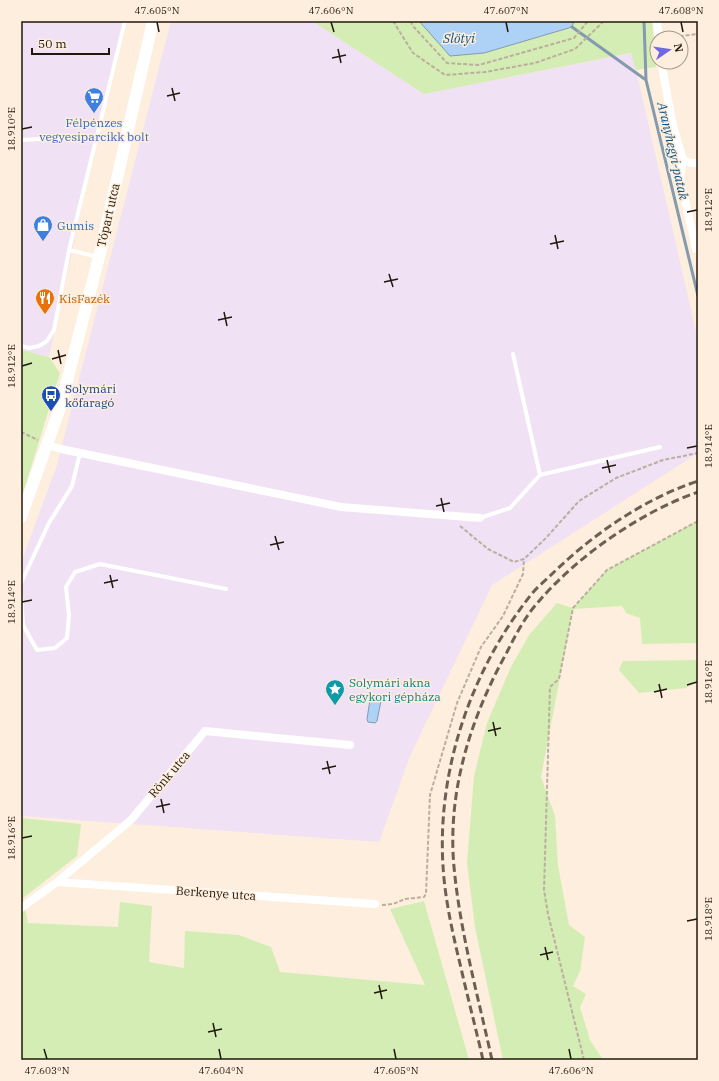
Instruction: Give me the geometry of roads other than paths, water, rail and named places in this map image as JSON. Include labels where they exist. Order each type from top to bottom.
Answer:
[{"type":"main road","name":"Tópart utca","points":[[21,517],[60,408],[99,257],[153,21]]},
{"type":"street","points":[[662,70],[673,126],[683,160],[680,178],[695,246]]},
{"type":"street","points":[[683,160],[691,163],[698,163]]},
{"type":"street","points":[[48,445],[80,453],[341,507],[480,518]]},
{"type":"street","name":"Rönk utca","points":[[21,908],[57,882],[131,820],[205,731],[350,746]]},
{"type":"street","name":"Berkenye utca","points":[[57,882],[375,904]]},
{"type":"lane","points":[[21,346],[29,348],[39,346],[47,341],[54,330],[69,250],[125,21]]},
{"type":"lane","points":[[21,140],[97,136]]},
{"type":"lane","points":[[69,250],[99,257]]},
{"type":"lane","points":[[513,354],[540,475]]},
{"type":"lane","points":[[480,518],[510,508],[540,475],[660,447]]},
{"type":"lane","points":[[21,583],[48,523],[72,486],[80,453]]},
{"type":"lane","points":[[21,594],[23,625],[36,650],[55,648],[67,638],[69,615],[66,587],[76,572],[100,564],[226,588]]},
{"type":"water","name":"Slötyi","points":[[419,21],[574,21],[572,27],[484,53],[450,56]]},
{"type":"water","points":[[373,698],[381,701],[377,721],[375,723],[368,722],[367,719],[370,700]]},
{"type":"waterway","name":"Aranyhegyi-patak","points":[[644,21],[646,80],[698,296]]},
{"type":"waterway","name":"Aranyhegyi-patak","points":[[572,27],[646,80]]},
{"type":"railway","points":[[483,1060],[452,930],[447,905],[443,866],[443,830],[446,794],[452,758],[462,723],[475,689],[491,656],[509,625],[535,590],[568,559],[620,519],[658,498],[698,481]]},
{"type":"railway","points":[[492,1060],[460,916],[454,867],[454,810],[464,755],[473,729],[494,677],[518,632],[535,606],[556,583],[592,551],[633,523],[655,511],[698,492]]},
{"type":"place","name":"Félpénzes vegyesiparcikk bolt","points":[[94,114]]},
{"type":"place","name":"Gumis","points":[[43,242]]},
{"type":"place","name":"KisFazék","points":[[45,315]]},
{"type":"place","name":"Solymári kőfaragó","points":[[51,412]]},
{"type":"place","name":"Solymári akna egykori gépháza","points":[[335,706]]}]
